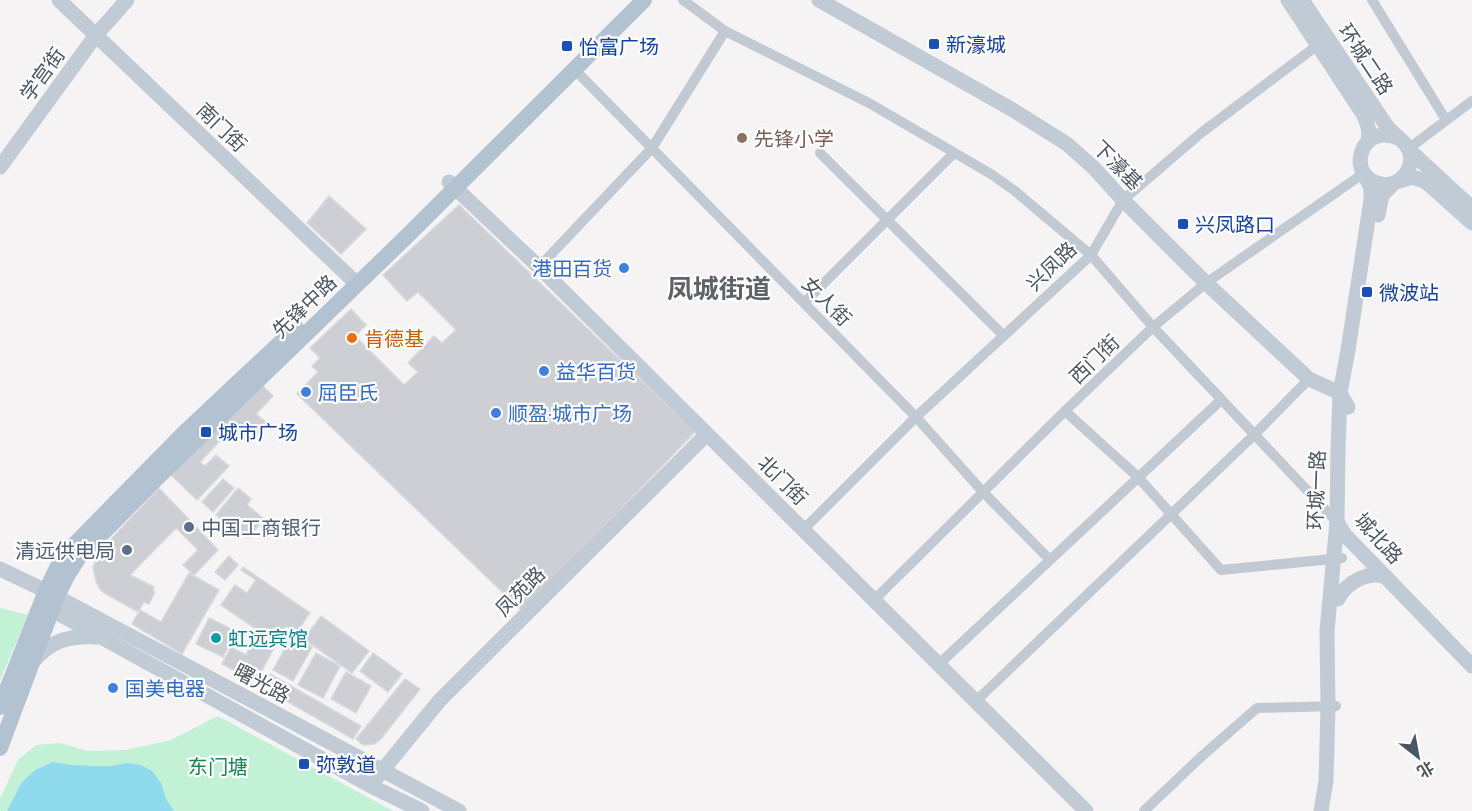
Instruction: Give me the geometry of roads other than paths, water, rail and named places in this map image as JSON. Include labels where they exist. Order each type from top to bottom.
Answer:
[{"type":"main road","name":"先锋中路","points":[[452,185],[632,0]]},
{"type":"main road","name":"先锋中路","points":[[0,747],[52,599],[79,557],[398,233],[575,70],[644,0]]},
{"type":"main road","points":[[0,707],[52,599]]},
{"type":"street","name":"南门街","points":[[59,0],[353,280]]},
{"type":"street","name":"学宫街","points":[[0,167],[96,36],[127,0]]},
{"type":"street","points":[[683,0],[725,31],[869,103],[992,174],[1015,191],[1091,255],[1153,327],[1343,527]]},
{"type":"street","name":"下濠基","points":[[819,0],[1013,110],[1067,144],[1094,168],[1206,283],[1309,379],[1344,400]]},
{"type":"street","points":[[1288,0],[1323,42],[1368,122],[1368,142]]},
{"type":"street","name":"环城二路","points":[[1302,0],[1323,42],[1388,128],[1472,208]]},
{"type":"street","points":[[1372,0],[1446,120]]},
{"type":"street","points":[[539,267],[652,148],[725,31]]},
{"type":"street","name":"兴凤路","points":[[803,530],[916,417],[1091,255],[1123,200],[1201,133],[1323,42]]},
{"type":"street","name":"女人街","points":[[575,70],[916,417],[983,492],[1050,560]]},
{"type":"street","points":[[1403,143],[1446,120],[1472,101]]},
{"type":"street","points":[[1396,182],[1405,176],[1410,156],[1403,143],[1392,135],[1375,136],[1368,142],[1360,157],[1364,173],[1369,180],[1385,185],[1396,182],[1412,177],[1425,181],[1472,224]]},
{"type":"street","points":[[820,153],[1004,336]]},
{"type":"street","points":[[804,303],[954,153]]},
{"type":"street","name":"西门街","points":[[874,600],[1153,327],[1206,283],[1364,173]]},
{"type":"street","name":"环城一路","points":[[1321,811],[1326,781],[1332,706],[1327,631],[1343,527],[1344,400],[1348,350],[1371,200],[1371,188],[1364,173]]},
{"type":"street","name":"环城一路","points":[[1344,400],[1367,292],[1379,202],[1385,190],[1396,182]]},
{"type":"street","name":"北门街","points":[[452,185],[539,267],[1086,811]]},
{"type":"street","points":[[976,701],[1254,435],[1309,379]]},
{"type":"street","points":[[939,664],[1221,400]]},
{"type":"street","points":[[1065,411],[1138,477],[1221,570],[1338,558]]},
{"type":"street","name":"凤苑路","points":[[371,786],[440,700],[707,434]]},
{"type":"street","name":"城北路","points":[[1343,527],[1386,577],[1472,666]]},
{"type":"street","name":"城北路","points":[[1343,527],[1472,652]]},
{"type":"street","name":"环城一路","points":[[1328,811],[1333,776],[1332,706],[1338,558]]},
{"type":"street","name":"曙光路","points":[[0,569],[52,599],[459,811]]},
{"type":"street","points":[[1338,599],[1341,592],[1354,582],[1371,576],[1386,577]]},
{"type":"street","name":"曙光路","points":[[52,599],[101,637],[371,786],[422,811]]},
{"type":"street","points":[[30,667],[47,648],[64,639],[78,636],[101,637]]},
{"type":"street","points":[[1144,811],[1257,708],[1332,706]]},
{"type":"water","name":"东门塘","points":[[53,762],[95,766],[127,763],[141,765],[152,771],[161,783],[166,799],[174,811],[7,811],[22,782],[35,770]]},
{"type":"place","name":"新濠城","points":[[934,44]]},
{"type":"place","name":"怡富广场","points":[[567,46]]},
{"type":"place","name":"先锋小学","points":[[742,138]]},
{"type":"place","name":"兴凤路口","points":[[1183,224]]},
{"type":"place","name":"港田百货","points":[[624,268]]},
{"type":"place","name":"微波站","points":[[1367,292]]},
{"type":"place","name":"肯德基","points":[[352,338]]},
{"type":"place","name":"益华百货","points":[[544,371]]},
{"type":"place","name":"屈臣氏","points":[[306,392]]},
{"type":"place","name":"顺盈·城市广场","points":[[496,413]]},
{"type":"place","name":"城市广场","points":[[206,432]]},
{"type":"place","name":"中国工商银行","points":[[189,527]]},
{"type":"place","name":"清远供电局","points":[[127,550]]},
{"type":"place","name":"虹远宾馆","points":[[216,638]]},
{"type":"place","name":"国美电器","points":[[113,688]]},
{"type":"place","name":"弥敦道","points":[[304,764]]},
{"type":"district","name":"凤城街道","points":[[719,288]]}]
